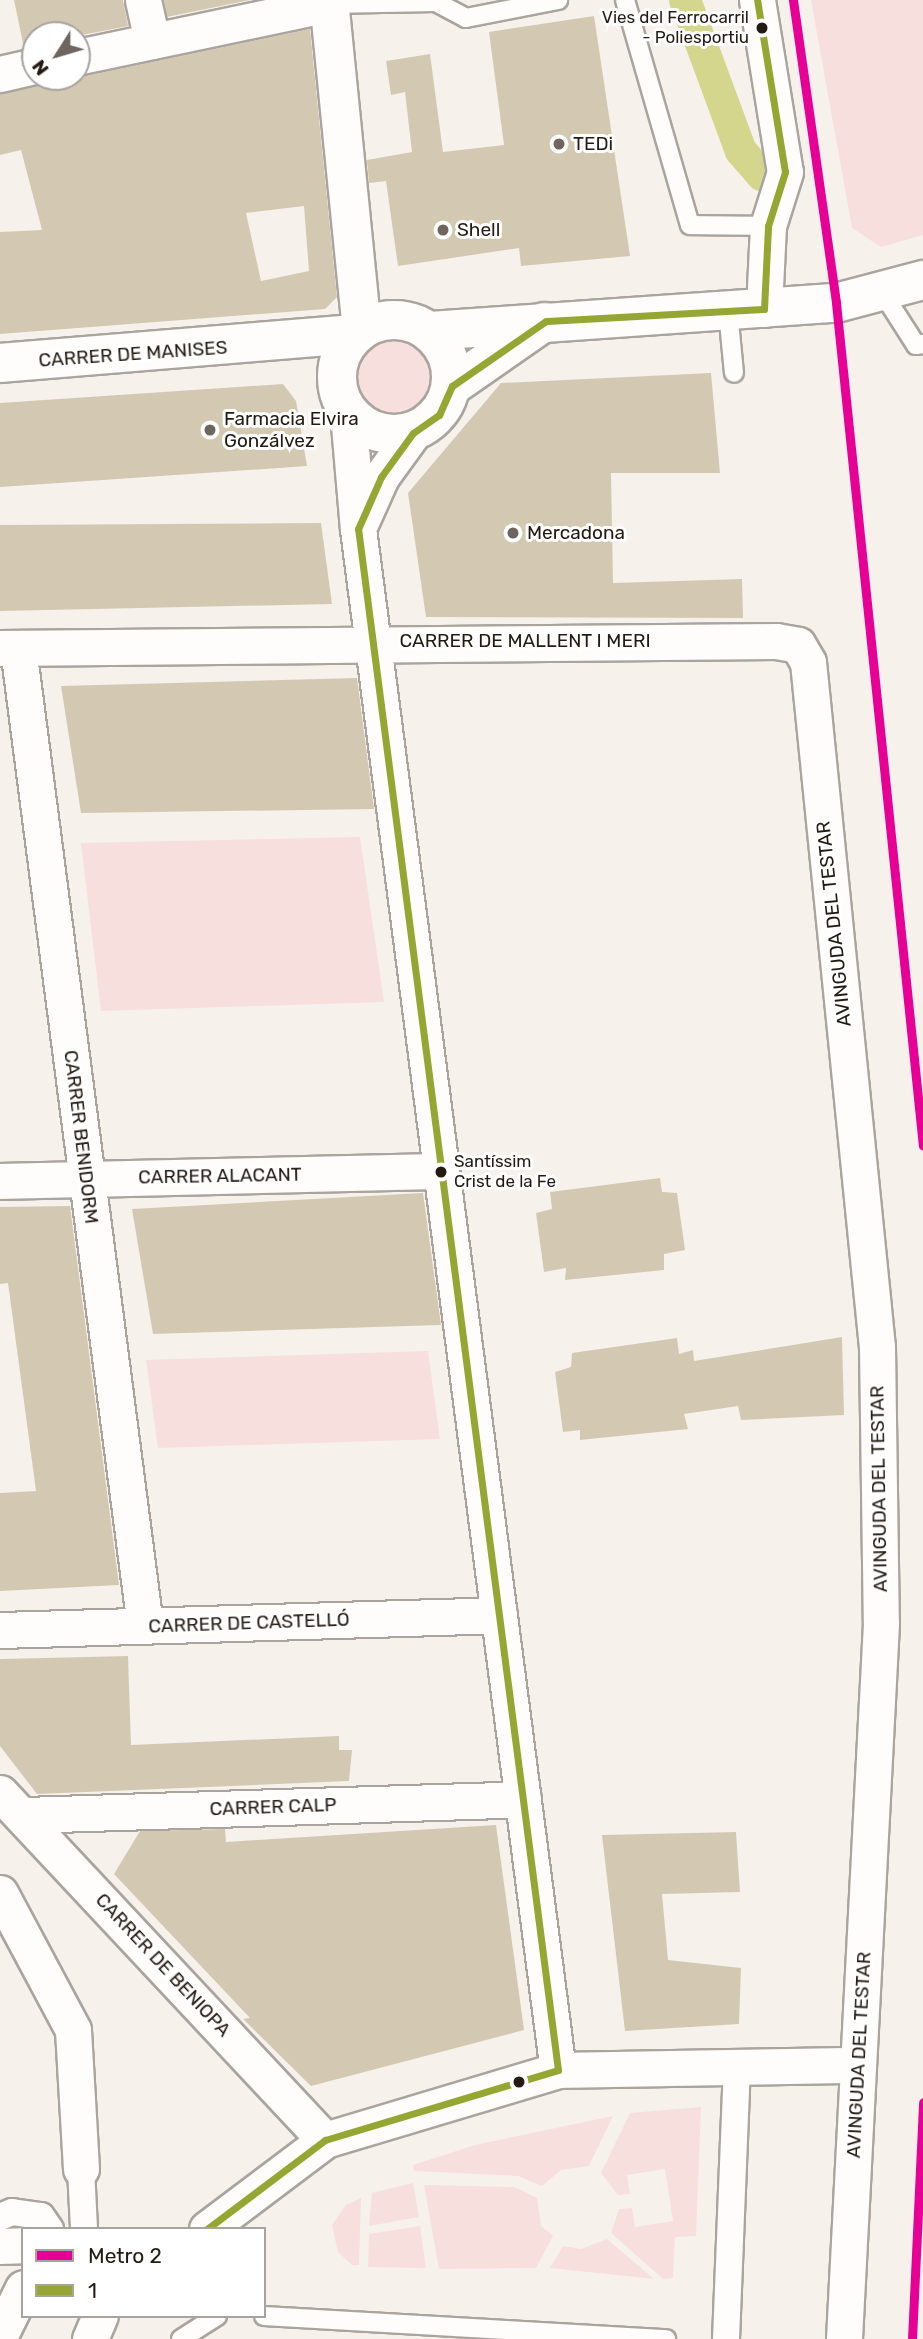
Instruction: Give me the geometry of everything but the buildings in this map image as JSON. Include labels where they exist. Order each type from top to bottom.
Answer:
[{"type":"street","points":[[143,0],[152,41]]},
{"type":"street","points":[[746,310],[785,172],[757,0]]},
{"type":"street","points":[[91,54],[329,2],[358,332]]},
{"type":"street","points":[[0,74],[21,69]]},
{"type":"street","points":[[558,2070],[358,529],[342,396],[340,355],[358,332],[401,319],[430,331],[546,321],[746,310],[836,303],[923,280]]},
{"type":"street","points":[[452,386],[546,321]]},
{"type":"street","points":[[358,529],[381,477],[414,433],[439,415],[452,386],[449,355],[430,331]]},
{"type":"street","name":"CARRER DE MANISES","points":[[0,363],[265,344],[358,332]]},
{"type":"street","name":"CARRER DE MANISES","points":[[265,344],[304,358],[342,396]]},
{"type":"street","points":[[342,396],[377,433],[414,433]]},
{"type":"street","name":"CARRER DE MALLENT I MERI","points":[[9,648],[373,642],[760,629],[797,645]]},
{"type":"street","name":"AVINGUDA DEL TESTAR","points":[[797,645],[808,662],[877,1347],[881,1623],[844,2339]]},
{"type":"street","name":"CARRER BENIDORM","points":[[9,648],[87,1179],[145,1626]]},
{"type":"street","name":"CARRER ALACANT","points":[[0,1181],[441,1171]]},
{"type":"street","name":"CARRER DE CASTELLÓ","points":[[0,1630],[499,1615]]},
{"type":"street","name":"CARRER CALP","points":[[12,1804],[523,1798]]},
{"type":"street","name":"CARRER DE BENIOPA","points":[[12,1804],[325,2140]]},
{"type":"street","points":[[0,1893],[74,2030],[83,2227]]},
{"type":"street","points":[[210,2227],[325,2140],[558,2070],[737,2064],[858,2065]]},
{"type":"street","points":[[726,2339],[737,2064]]},
{"type":"street","points":[[0,2217],[12,2212],[41,2216],[49,2227]]},
{"type":"street","points":[[0,2246],[21,2245]]},
{"type":"street","points":[[0,2335],[21,2292]]},
{"type":"street","points":[[90,2339],[99,2318]]},
{"type":"lane","points":[[329,2],[436,2],[466,18],[558,0]]},
{"type":"lane","points":[[625,0],[691,225],[768,226]]},
{"type":"lane","points":[[882,292],[919,344]]},
{"type":"lane","points":[[734,373],[746,310]]},
{"type":"lane","points":[[266,2316],[440,2332],[666,2339]]},
{"type":"lane","points":[[181,2339],[214,2318]]},
{"type":"shaded area","points":[[811,0],[923,0],[923,235],[881,247],[852,228]]},
{"type":"shaded area","points":[[395,338],[410,341],[423,349],[431,362],[434,377],[431,392],[423,405],[410,413],[395,416],[380,413],[367,405],[359,392],[356,377],[359,362],[367,349],[380,341]]},
{"type":"shaded area","points":[[360,837],[384,1002],[101,1011],[81,843]]},
{"type":"shaded area","points":[[428,1351],[440,1439],[158,1448],[146,1360]]},
{"type":"shaded area","points":[[701,2107],[696,2236],[675,2237],[673,2278],[663,2279],[611,2233],[619,2209],[632,2208],[635,2227],[673,2221],[665,2169],[627,2175],[630,2194],[618,2195],[601,2173],[630,2113]]},
{"type":"shaded area","points":[[613,2116],[589,2166],[561,2170],[542,2186],[518,2176],[414,2171],[413,2165],[475,2145]]},
{"type":"shaded area","points":[[413,2183],[419,2217],[369,2226],[372,2193]]},
{"type":"shaded area","points":[[424,2185],[514,2187],[537,2198],[541,2226],[553,2236],[536,2268],[439,2269]]},
{"type":"shaded area","points":[[361,2198],[359,2265],[352,2265],[338,2252],[332,2225],[346,2205]]},
{"type":"shaded area","points":[[420,2226],[426,2268],[368,2267],[369,2234]]},
{"type":"shaded area","points":[[607,2239],[654,2279],[550,2268],[563,2246],[581,2249]]},
{"type":"waterway","points":[[685,0],[741,151],[762,175]]},
{"type":"metro line","name":"2","points":[[793,0],[836,303],[923,1146]]},
{"type":"metro line","name":"2","points":[[912,2339],[923,2102]]},
{"type":"transit line","name":"1","points":[[210,2227],[325,2140],[558,2070],[358,529],[381,477],[413,433],[439,415],[452,386],[546,321],[764,309],[768,226],[785,172],[757,0]]},
{"type":"place","name":"Vies del Ferrocarril - Poliesportiu","points":[[762,28]]},
{"type":"place","name":"TEDi","points":[[559,144]]},
{"type":"place","name":"Shell","points":[[443,230]]},
{"type":"place","name":"Farmacia Elvira Gonzálvez","points":[[210,430]]},
{"type":"place","name":"Mercadona","points":[[513,533]]},
{"type":"place","name":"Santíssim Crist de la Fe","points":[[441,1172]]}]
